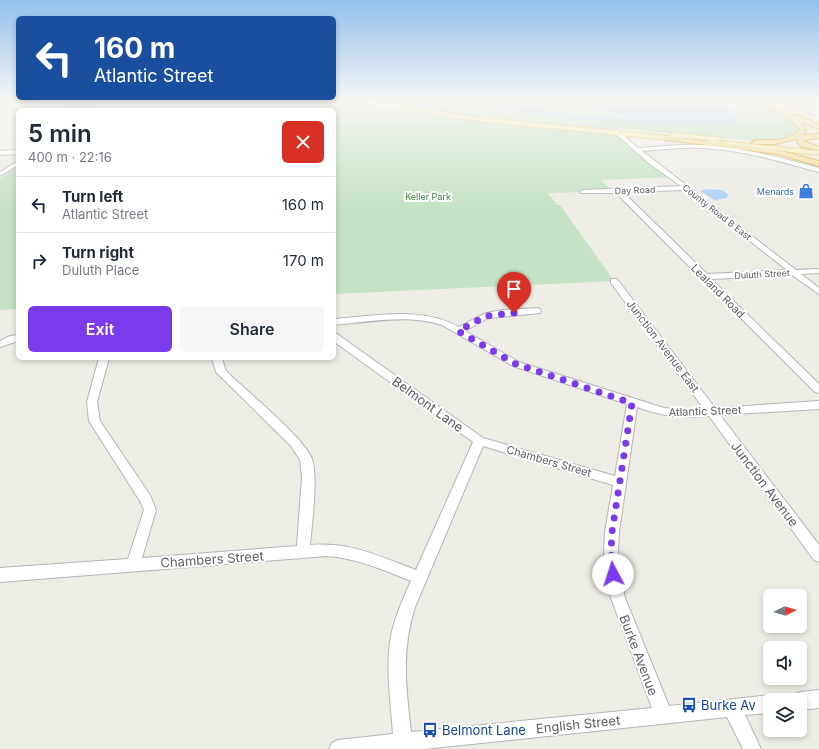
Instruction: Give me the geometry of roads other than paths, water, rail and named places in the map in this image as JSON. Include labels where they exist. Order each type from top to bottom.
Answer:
[{"type":"highway","points":[[730,141],[758,142],[782,140],[795,137],[797,135]]},
{"type":"highway","points":[[819,136],[803,137],[799,140],[803,144],[819,151]]},
{"type":"highway","points":[[666,138],[778,152],[819,164]]},
{"type":"main road","points":[[642,135],[780,149],[819,151]]},
{"type":"main road","points":[[655,135],[730,141],[819,151]]},
{"type":"street","name":"County Road B East","points":[[621,135],[653,164],[687,188],[819,292]]},
{"type":"street","points":[[638,150],[719,147],[767,156],[819,170]]},
{"type":"street","points":[[0,153],[16,154]]},
{"type":"street","points":[[2,172],[16,160]]},
{"type":"street","points":[[2,172],[16,164]]},
{"type":"street","name":"Day Road","points":[[583,192],[687,188]]},
{"type":"street","name":"Lealand Road","points":[[617,190],[819,390]]},
{"type":"street","name":"Duluth Street","points":[[704,277],[819,272]]},
{"type":"street","name":"Junction Avenue East","points":[[614,281],[712,412]]},
{"type":"street","points":[[458,331],[480,318],[490,315],[537,311]]},
{"type":"street","name":"Atlantic Street","points":[[336,322],[419,317],[440,321],[516,364],[652,410],[675,414],[819,405]]},
{"type":"street","points":[[0,344],[15,338]]},
{"type":"street","name":"Belmont Lane","points":[[336,338],[479,441]]},
{"type":"street","points":[[103,360],[92,402],[95,421],[146,499],[150,510],[133,565]]},
{"type":"street","points":[[218,360],[220,370],[225,376],[295,443],[306,459],[308,477],[303,552]]},
{"type":"street","name":"Burke Avenue","points":[[632,403],[612,532],[611,553],[613,574],[618,598],[626,622],[664,716]]},
{"type":"street","name":"Junction Avenue","points":[[712,412],[819,556]]},
{"type":"street","points":[[403,742],[398,669],[398,644],[402,625],[420,578],[479,441]]},
{"type":"street","name":"Chambers Street","points":[[479,441],[620,482]]},
{"type":"street","name":"Chambers Street","points":[[0,575],[340,550],[420,578]]},
{"type":"street","points":[[807,700],[819,699]]},
{"type":"street","name":"English Street","points":[[338,749],[763,705]]},
{"type":"street","points":[[732,708],[752,749]]},
{"type":"water","points":[[707,189],[722,190],[729,195],[726,198],[715,200],[700,191]]},
{"type":"place","name":"Menards","points":[[806,191]]},
{"type":"place","name":"Burke Av","points":[[689,705]]},
{"type":"place","name":"Belmont Lane","points":[[430,730]]},
{"type":"park label","name":"Keller Park","points":[[428,196]]}]
